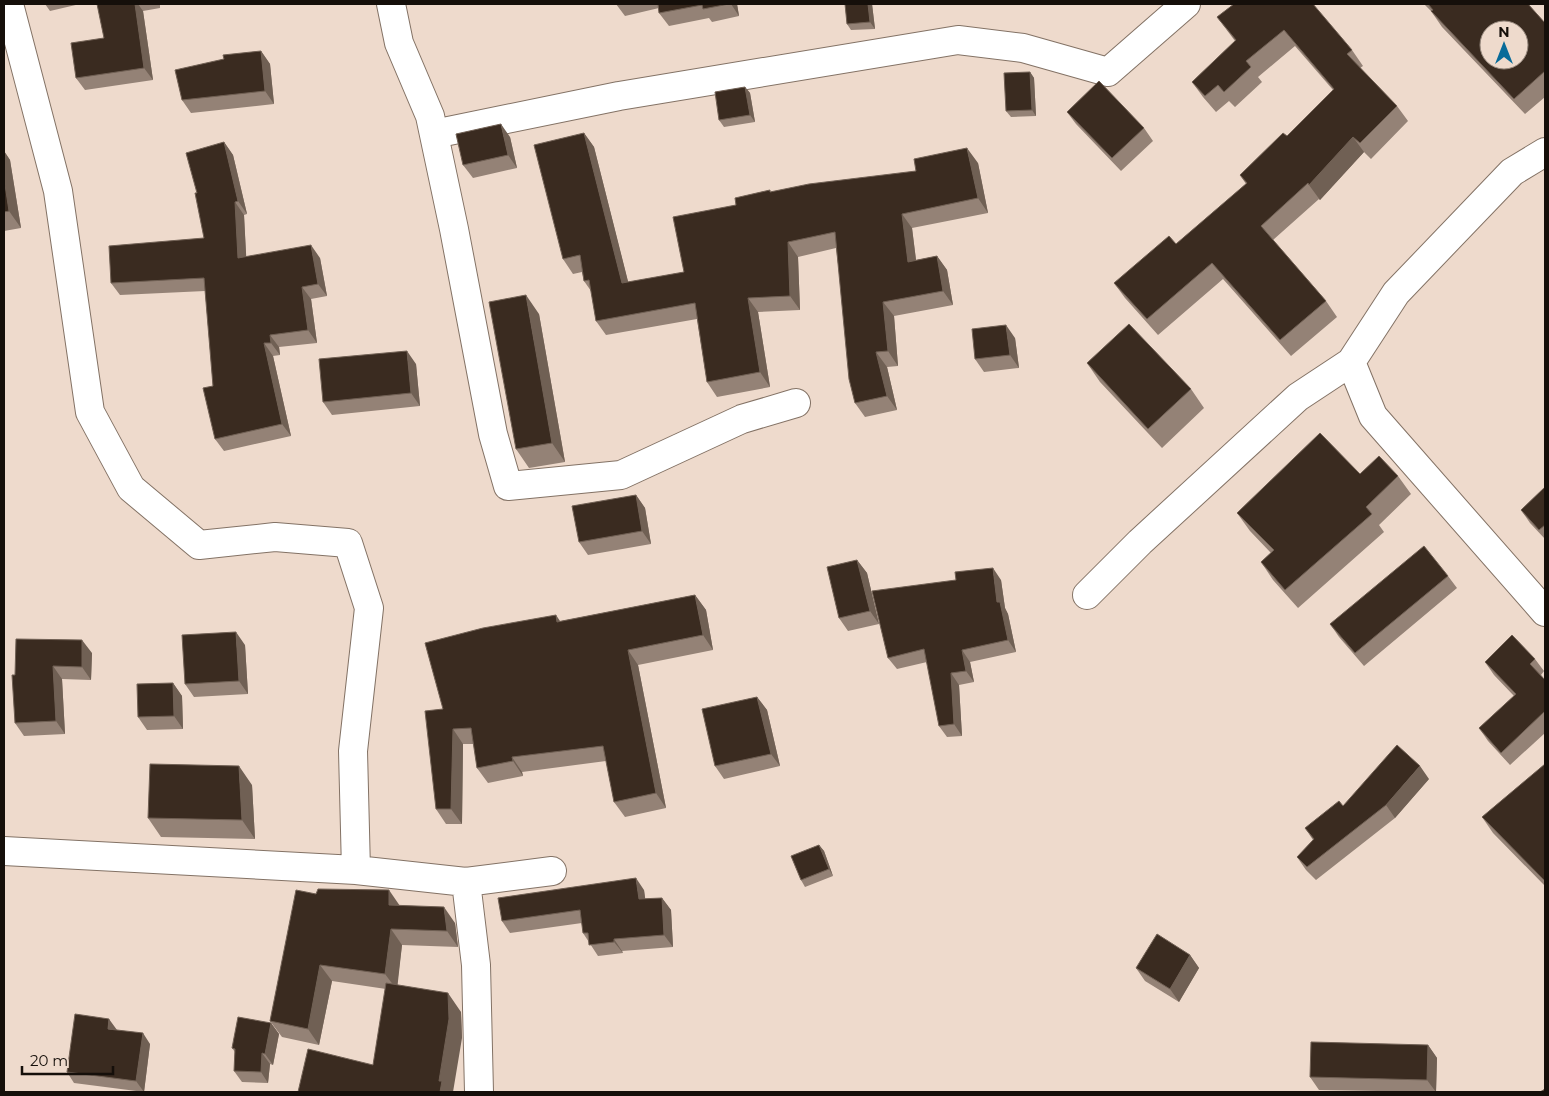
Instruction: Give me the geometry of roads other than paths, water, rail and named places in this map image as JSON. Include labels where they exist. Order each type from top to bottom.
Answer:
[{"type":"street","points":[[9,4],[58,191],[90,412],[131,488],[199,545],[275,537],[348,543],[370,608],[353,751],[356,870]]},
{"type":"street","points":[[391,4],[399,43],[430,116],[493,434],[508,486],[621,475],[742,419],[796,403]]},
{"type":"street","points":[[434,134],[619,96],[958,40],[1023,48],[1108,72],[1186,4]]},
{"type":"street","points":[[1087,595],[1140,542],[1298,398],[1350,362],[1396,293],[1512,172],[1545,152]]},
{"type":"street","points":[[1350,362],[1373,416],[1545,612]]},
{"type":"street","points":[[4,851],[356,870],[466,882],[552,871]]},
{"type":"street","points":[[466,882],[476,965],[479,1092]]}]
